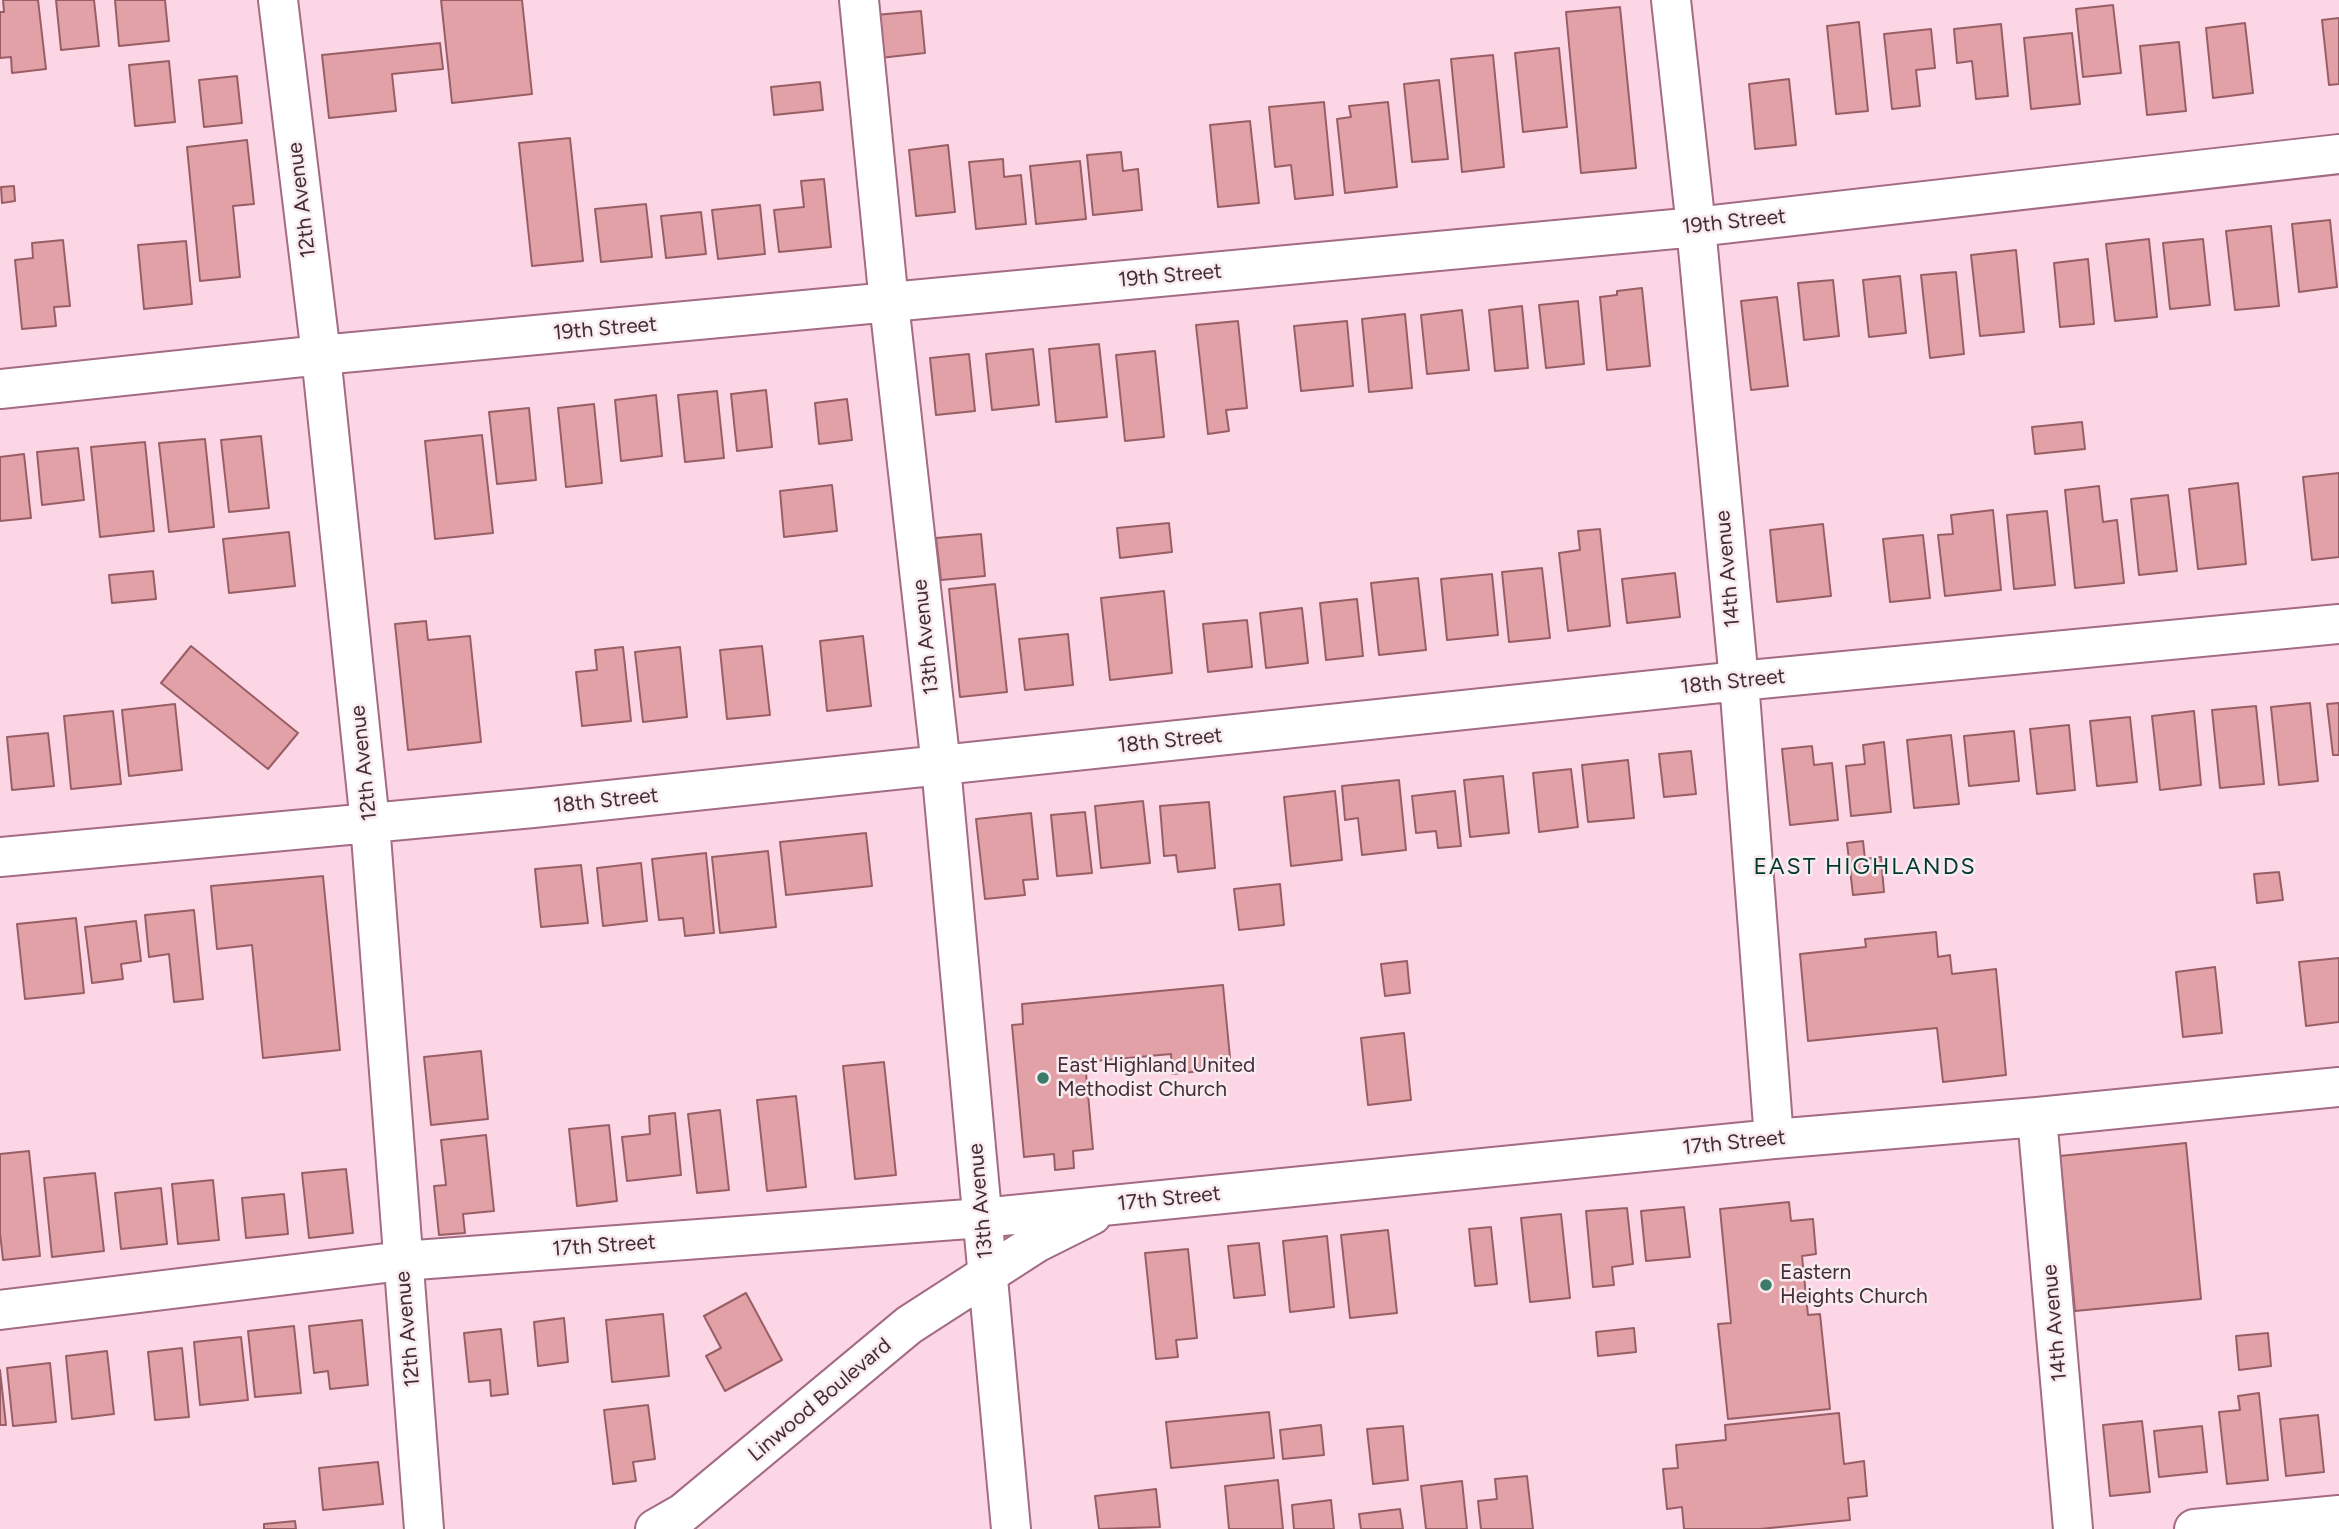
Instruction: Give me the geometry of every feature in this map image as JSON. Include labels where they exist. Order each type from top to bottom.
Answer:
[{"type":"street","name":"12th Avenue","points":[[278,0],[321,355],[370,823],[424,1529]]},
{"type":"street","name":"13th Avenue","points":[[859,0],[889,303],[941,766],[1011,1529]]},
{"type":"street","name":"14th Avenue","points":[[1671,0],[1696,227],[1739,681],[1774,1139]]},
{"type":"street","name":"19th Street","points":[[0,389],[321,355],[1696,227],[2339,155]]},
{"type":"street","name":"18th Street","points":[[0,857],[533,808],[1739,681],[2339,624]]},
{"type":"street","name":"17th Street","points":[[0,1310],[402,1261],[982,1218],[1774,1139],[2037,1117],[2339,1087]]},
{"type":"street","name":"14th Avenue","points":[[2037,1117],[2073,1529]]},
{"type":"street","name":"13th Avenue","points":[[988,1274],[1036,1243],[1114,1205]]},
{"type":"street","name":"Linwood Boulevard","points":[[674,1524],[909,1325],[988,1274]]},
{"type":"street","points":[[2194,1529],[2339,1515]]},
{"type":"building","points":[[3,0],[38,0],[46,69],[12,73],[11,57],[0,58],[0,12],[4,12]]},
{"type":"building","points":[[56,0],[94,0],[99,46],[61,50]]},
{"type":"building","points":[[115,0],[165,0],[169,41],[119,46]]},
{"type":"building","points":[[441,0],[522,0],[532,94],[452,103]]},
{"type":"building","points":[[2113,5],[2121,73],[2083,77],[2076,9]]},
{"type":"building","points":[[1620,7],[1636,168],[1581,173],[1566,12]]},
{"type":"building","points":[[921,11],[925,53],[880,58],[875,15]]},
{"type":"building","points":[[2339,18],[2339,84],[2329,85],[2322,20]]},
{"type":"building","points":[[1859,22],[1868,111],[1836,114],[1827,26]]},
{"type":"building","points":[[2245,23],[2253,93],[2213,98],[2206,28]]},
{"type":"building","points":[[2001,24],[2008,96],[1976,99],[1972,61],[1957,63],[1954,29]]},
{"type":"building","points":[[1931,29],[1935,68],[1916,70],[1920,106],[1892,109],[1884,34]]},
{"type":"building","points":[[2072,33],[2080,104],[2031,109],[2024,38]]},
{"type":"building","points":[[2179,42],[2186,111],[2147,115],[2140,46]]},
{"type":"building","points":[[440,43],[443,69],[392,74],[396,111],[329,118],[322,55]]},
{"type":"building","points":[[1559,48],[1567,127],[1523,132],[1515,53]]},
{"type":"building","points":[[1493,55],[1504,167],[1462,172],[1451,59]]},
{"type":"building","points":[[169,61],[175,122],[135,126],[129,65]]},
{"type":"building","points":[[237,76],[242,123],[204,127],[199,80]]},
{"type":"building","points":[[1789,79],[1796,145],[1755,149],[1749,84]]},
{"type":"building","points":[[1439,80],[1448,159],[1412,162],[1404,84]]},
{"type":"building","points":[[820,82],[823,110],[774,115],[771,87]]},
{"type":"building","points":[[1324,102],[1333,195],[1295,199],[1291,165],[1275,167],[1269,107]]},
{"type":"building","points":[[1388,102],[1397,187],[1345,193],[1337,119],[1351,117],[1349,106]]},
{"type":"building","points":[[1250,121],[1259,203],[1218,207],[1210,125]]},
{"type":"building","points":[[570,138],[583,261],[532,266],[519,143]]},
{"type":"building","points":[[247,140],[254,204],[233,206],[240,277],[200,281],[187,147]]},
{"type":"building","points":[[948,145],[955,212],[916,216],[909,150]]},
{"type":"building","points":[[1121,152],[1123,171],[1138,169],[1142,210],[1093,215],[1087,155]]},
{"type":"building","points":[[1003,159],[1004,177],[1021,175],[1026,224],[976,229],[969,162]]},
{"type":"building","points":[[1080,161],[1086,219],[1036,224],[1030,166]]},
{"type":"building","points":[[824,179],[831,247],[779,252],[774,210],[804,207],[801,181]]},
{"type":"building","points":[[14,186],[15,201],[2,203],[1,187]]},
{"type":"building","points":[[646,204],[652,257],[601,262],[595,209]]},
{"type":"building","points":[[760,205],[765,254],[718,259],[712,210]]},
{"type":"building","points":[[701,212],[706,254],[666,258],[661,216]]},
{"type":"building","points":[[2330,220],[2337,287],[2299,292],[2292,224]]},
{"type":"building","points":[[2271,226],[2279,306],[2235,310],[2226,231]]},
{"type":"building","points":[[2149,239],[2157,317],[2115,321],[2106,244]]},
{"type":"building","points":[[2203,239],[2210,305],[2170,309],[2163,243]]},
{"type":"building","points":[[63,240],[70,306],[54,307],[56,326],[22,329],[15,260],[33,258],[32,243]]},
{"type":"building","points":[[186,241],[192,304],[144,309],[138,245]]},
{"type":"building","points":[[2016,250],[2024,332],[1980,336],[1971,255]]},
{"type":"building","points":[[2088,259],[2094,324],[2060,327],[2054,263]]},
{"type":"building","points":[[1956,272],[1964,354],[1930,358],[1921,275]]},
{"type":"building","points":[[1900,276],[1906,333],[1869,337],[1863,280]]},
{"type":"building","points":[[1833,280],[1839,336],[1804,340],[1798,283]]},
{"type":"building","points":[[1642,288],[1650,366],[1607,370],[1600,297],[1617,295],[1617,291]]},
{"type":"building","points":[[1777,297],[1788,386],[1751,390],[1741,301]]},
{"type":"building","points":[[1578,301],[1584,364],[1546,368],[1539,305]]},
{"type":"building","points":[[1522,306],[1528,368],[1495,371],[1489,310]]},
{"type":"building","points":[[1462,310],[1469,370],[1427,374],[1421,315]]},
{"type":"building","points":[[1405,314],[1412,388],[1369,392],[1362,319]]},
{"type":"building","points":[[1238,321],[1247,408],[1226,410],[1229,431],[1208,434],[1196,325]]},
{"type":"building","points":[[1347,321],[1353,386],[1301,391],[1294,326]]},
{"type":"building","points":[[1099,344],[1107,417],[1056,422],[1049,349]]},
{"type":"building","points":[[1033,349],[1039,405],[992,410],[986,354]]},
{"type":"building","points":[[1155,351],[1164,437],[1125,441],[1116,355]]},
{"type":"building","points":[[969,354],[975,411],[936,415],[930,358]]},
{"type":"building","points":[[766,390],[772,447],[737,451],[731,394]]},
{"type":"building","points":[[717,391],[724,458],[685,462],[678,395]]},
{"type":"building","points":[[656,395],[662,456],[621,461],[615,400]]},
{"type":"building","points":[[847,399],[852,440],[819,444],[815,403]]},
{"type":"building","points":[[594,404],[602,483],[566,487],[558,408]]},
{"type":"building","points":[[529,408],[536,480],[497,484],[489,412]]},
{"type":"building","points":[[2082,422],[2085,449],[2035,454],[2032,427]]},
{"type":"building","points":[[482,435],[493,533],[435,539],[425,441]]},
{"type":"building","points":[[261,436],[269,508],[229,512],[221,440]]},
{"type":"building","points":[[205,439],[214,527],[169,532],[159,443]]},
{"type":"building","points":[[145,442],[154,531],[100,537],[91,447]]},
{"type":"building","points":[[78,448],[84,500],[42,505],[37,452]]},
{"type":"building","points":[[24,454],[31,518],[0,521],[0,457]]},
{"type":"building","points":[[2339,473],[2339,557],[2312,560],[2303,477]]},
{"type":"building","points":[[2238,483],[2246,564],[2198,569],[2189,489]]},
{"type":"building","points":[[832,485],[837,531],[784,537],[780,491]]},
{"type":"building","points":[[2099,486],[2103,522],[2117,520],[2124,583],[2075,588],[2065,490]]},
{"type":"building","points":[[2168,495],[2177,571],[2139,575],[2131,499]]},
{"type":"building","points":[[1993,510],[2001,590],[1945,596],[1938,535],[1953,534],[1951,515]]},
{"type":"building","points":[[2047,511],[2055,585],[2014,589],[2007,515]]},
{"type":"building","points":[[1169,523],[1172,552],[1120,558],[1117,528]]},
{"type":"building","points":[[1823,524],[1831,596],[1777,602],[1770,530]]},
{"type":"building","points":[[1600,529],[1610,626],[1568,631],[1559,553],[1580,550],[1578,531]]},
{"type":"building","points":[[289,532],[295,586],[229,593],[223,539]]},
{"type":"building","points":[[981,534],[985,576],[941,580],[936,538]]},
{"type":"building","points":[[1923,535],[1930,598],[1890,602],[1883,539]]},
{"type":"building","points":[[1542,568],[1550,638],[1509,642],[1502,572]]},
{"type":"building","points":[[153,571],[156,599],[112,603],[109,575]]},
{"type":"building","points":[[1675,573],[1680,617],[1627,623],[1622,579]]},
{"type":"building","points":[[1492,574],[1498,635],[1447,640],[1441,579]]},
{"type":"building","points":[[1418,578],[1426,650],[1379,655],[1371,583]]},
{"type":"building","points":[[995,584],[1007,692],[960,697],[949,589]]},
{"type":"building","points":[[1164,591],[1172,673],[1110,680],[1101,598]]},
{"type":"building","points":[[1357,599],[1363,656],[1326,660],[1320,603]]},
{"type":"building","points":[[1302,608],[1308,663],[1266,668],[1260,613]]},
{"type":"building","points":[[1247,620],[1252,667],[1208,672],[1203,624]]},
{"type":"building","points":[[426,621],[428,640],[470,636],[481,742],[408,750],[395,624]]},
{"type":"building","points":[[1068,634],[1073,685],[1025,690],[1019,639]]},
{"type":"building","points":[[863,636],[871,706],[827,711],[820,641]]},
{"type":"building","points":[[191,646],[298,733],[268,769],[161,683]]},
{"type":"building","points":[[762,646],[770,715],[727,719],[720,650]]},
{"type":"building","points":[[623,647],[631,721],[582,726],[576,672],[597,670],[595,650]]},
{"type":"building","points":[[680,647],[687,717],[643,722],[635,652]]},
{"type":"building","points":[[2310,703],[2318,781],[2279,785],[2271,707]]},
{"type":"building","points":[[2339,703],[2339,755],[2333,755],[2327,704]]},
{"type":"building","points":[[175,704],[182,770],[129,776],[122,710]]},
{"type":"building","points":[[2256,706],[2264,784],[2220,788],[2212,710]]},
{"type":"building","points":[[113,711],[121,784],[71,789],[64,716]]},
{"type":"building","points":[[2194,711],[2201,785],[2160,790],[2152,716]]},
{"type":"building","points":[[2130,717],[2137,782],[2097,786],[2090,721]]},
{"type":"building","points":[[2069,725],[2075,790],[2037,794],[2030,729]]},
{"type":"building","points":[[2014,731],[2019,781],[1969,786],[1964,736]]},
{"type":"building","points":[[48,733],[54,786],[12,790],[7,737]]},
{"type":"building","points":[[1951,735],[1959,804],[1914,808],[1907,740]]},
{"type":"building","points":[[1884,742],[1891,812],[1851,816],[1846,766],[1865,764],[1863,745]]},
{"type":"building","points":[[1812,746],[1814,765],[1832,763],[1838,820],[1790,825],[1782,749]]},
{"type":"building","points":[[1691,751],[1696,794],[1664,797],[1659,754]]},
{"type":"building","points":[[1628,760],[1634,818],[1588,822],[1582,765]]},
{"type":"building","points":[[1571,769],[1578,827],[1539,832],[1533,773]]},
{"type":"building","points":[[1503,776],[1509,833],[1470,837],[1464,780]]},
{"type":"building","points":[[1399,780],[1406,850],[1362,855],[1358,818],[1345,820],[1342,786]]},
{"type":"building","points":[[1335,791],[1342,860],[1291,866],[1284,797]]},
{"type":"building","points":[[1455,791],[1461,846],[1438,848],[1436,831],[1416,833],[1412,796]]},
{"type":"building","points":[[1143,801],[1150,863],[1101,868],[1095,806]]},
{"type":"building","points":[[1209,802],[1215,868],[1178,872],[1176,855],[1164,856],[1160,806]]},
{"type":"building","points":[[1085,812],[1092,873],[1057,876],[1051,815]]},
{"type":"building","points":[[1031,813],[1038,879],[1023,880],[1025,895],[985,899],[976,819]]},
{"type":"building","points":[[866,833],[872,886],[786,895],[780,842]]},
{"type":"building","points":[[1863,841],[1865,859],[1881,857],[1884,892],[1853,895],[1847,843]]},
{"type":"building","points":[[768,851],[776,927],[720,933],[712,857]]},
{"type":"building","points":[[706,853],[714,933],[685,936],[683,918],[659,920],[652,859]]},
{"type":"building","points":[[641,863],[647,921],[603,926],[597,868]]},
{"type":"building","points":[[581,865],[588,923],[541,927],[535,869]]},
{"type":"building","points":[[2279,872],[2283,900],[2257,903],[2254,874]]},
{"type":"building","points":[[323,876],[340,1050],[263,1058],[252,945],[217,949],[211,886]]},
{"type":"building","points":[[1280,884],[1284,925],[1239,930],[1234,889]]},
{"type":"building","points":[[194,910],[203,999],[174,1002],[169,954],[149,957],[145,915]]},
{"type":"building","points":[[76,918],[84,993],[25,999],[17,924]]},
{"type":"building","points":[[136,921],[141,961],[121,964],[123,979],[92,983],[85,927]]},
{"type":"building","points":[[1936,932],[1938,957],[1950,955],[1952,974],[1996,969],[2006,1075],[1943,1082],[1937,1028],[1808,1041],[1800,954],[1866,947],[1865,939]]},
{"type":"building","points":[[2339,958],[2339,1022],[2306,1026],[2299,962]]},
{"type":"building","points":[[1407,961],[1410,993],[1385,996],[1381,964]]},
{"type":"building","points":[[2215,967],[2222,1033],[2183,1037],[2176,972]]},
{"type":"building","points":[[1223,985],[1231,1068],[1172,1074],[1171,1054],[1085,1062],[1093,1149],[1073,1151],[1074,1168],[1055,1170],[1054,1154],[1024,1157],[1012,1025],[1023,1024],[1022,1004]]},
{"type":"building","points":[[1404,1033],[1411,1100],[1368,1105],[1361,1038]]},
{"type":"building","points":[[481,1051],[488,1119],[431,1125],[424,1057]]},
{"type":"building","points":[[884,1062],[896,1175],[855,1179],[843,1066]]},
{"type":"building","points":[[796,1096],[806,1187],[767,1191],[757,1100]]},
{"type":"building","points":[[720,1110],[729,1190],[697,1193],[688,1114]]},
{"type":"building","points":[[675,1113],[681,1175],[627,1181],[622,1137],[650,1134],[649,1116]]},
{"type":"building","points":[[609,1125],[617,1201],[577,1206],[569,1129]]},
{"type":"building","points":[[486,1135],[494,1211],[463,1214],[465,1233],[439,1235],[434,1186],[446,1185],[441,1140]]},
{"type":"building","points":[[2186,1143],[2201,1299],[2075,1311],[2060,1156]]},
{"type":"building","points":[[29,1151],[40,1256],[3,1260],[0,1233],[0,1154]]},
{"type":"building","points":[[346,1169],[353,1233],[309,1238],[302,1173]]},
{"type":"building","points":[[95,1173],[104,1251],[52,1257],[44,1178]]},
{"type":"building","points":[[213,1180],[219,1240],[178,1244],[172,1184]]},
{"type":"building","points":[[161,1188],[167,1244],[121,1249],[115,1193]]},
{"type":"building","points":[[284,1194],[288,1234],[246,1238],[242,1198]]},
{"type":"building","name":"Eastern Heights Church","points":[[1789,1202],[1791,1221],[1813,1219],[1816,1254],[1802,1256],[1808,1315],[1820,1314],[1830,1409],[1728,1419],[1718,1324],[1731,1323],[1720,1209]]},
{"type":"building","points":[[1684,1207],[1690,1257],[1646,1261],[1641,1211]]},
{"type":"building","points":[[1627,1208],[1633,1264],[1612,1267],[1614,1285],[1593,1287],[1586,1211]]},
{"type":"building","points":[[1561,1214],[1570,1298],[1530,1302],[1521,1218]]},
{"type":"building","points":[[1491,1227],[1497,1284],[1475,1286],[1469,1229]]},
{"type":"building","points":[[1388,1230],[1397,1313],[1350,1318],[1341,1235]]},
{"type":"building","points":[[1327,1236],[1334,1307],[1290,1312],[1283,1241]]},
{"type":"building","points":[[1259,1243],[1265,1295],[1234,1298],[1228,1246]]},
{"type":"building","points":[[1188,1249],[1197,1338],[1176,1340],[1178,1357],[1156,1359],[1145,1253]]},
{"type":"building","points":[[746,1293],[782,1360],[725,1391],[706,1356],[721,1348],[704,1316]]},
{"type":"building","points":[[663,1314],[669,1376],[612,1382],[606,1320]]},
{"type":"building","points":[[564,1318],[568,1362],[538,1366],[534,1322]]},
{"type":"building","points":[[362,1320],[368,1385],[330,1389],[328,1371],[314,1373],[309,1326]]},
{"type":"building","points":[[294,1326],[301,1393],[255,1397],[248,1331]]},
{"type":"building","points":[[1634,1328],[1636,1352],[1598,1356],[1596,1332]]},
{"type":"building","points":[[501,1329],[508,1394],[491,1396],[490,1380],[469,1382],[464,1333]]},
{"type":"building","points":[[2268,1333],[2271,1366],[2239,1370],[2236,1336]]},
{"type":"building","points":[[241,1337],[248,1400],[200,1405],[194,1342]]},
{"type":"building","points":[[182,1348],[189,1417],[155,1420],[148,1352]]},
{"type":"building","points":[[107,1351],[114,1414],[72,1419],[66,1356]]},
{"type":"building","points":[[50,1363],[56,1422],[13,1426],[7,1368]]},
{"type":"building","points":[[0,1370],[6,1425],[0,1425]]},
{"type":"building","points":[[2259,1393],[2268,1480],[2227,1484],[2219,1412],[2240,1410],[2238,1396]]},
{"type":"building","points":[[648,1405],[655,1459],[633,1462],[636,1481],[613,1484],[604,1410]]},
{"type":"building","points":[[1269,1412],[1274,1458],[1171,1468],[1166,1422]]},
{"type":"building","points":[[1839,1413],[1844,1464],[1864,1461],[1867,1496],[1848,1498],[1850,1520],[1760,1529],[1684,1529],[1682,1507],[1667,1509],[1663,1469],[1678,1468],[1676,1445],[1726,1440],[1725,1425]]},
{"type":"building","points":[[2318,1415],[2324,1472],[2286,1476],[2280,1419]]},
{"type":"building","points":[[2142,1421],[2150,1492],[2110,1496],[2103,1425]]},
{"type":"building","points":[[1321,1425],[1324,1455],[1283,1459],[1280,1430]]},
{"type":"building","points":[[1403,1426],[1408,1480],[1373,1484],[1367,1429]]},
{"type":"building","points":[[2202,1426],[2207,1472],[2159,1477],[2154,1431]]},
{"type":"building","points":[[378,1462],[383,1504],[323,1510],[319,1468]]},
{"type":"building","points":[[1527,1476],[1533,1529],[1481,1529],[1478,1501],[1497,1499],[1495,1479]]},
{"type":"building","points":[[1278,1480],[1283,1529],[1229,1529],[1225,1486]]},
{"type":"building","points":[[1462,1481],[1467,1529],[1426,1529],[1421,1486]]},
{"type":"building","points":[[1156,1489],[1160,1527],[1099,1529],[1095,1496]]},
{"type":"building","points":[[1331,1500],[1334,1529],[1294,1529],[1292,1505]]},
{"type":"building","points":[[1400,1509],[1403,1529],[1361,1529],[1359,1514]]},
{"type":"building","points":[[295,1521],[296,1529],[264,1529],[264,1524]]},
{"type":"place","name":"East Highland United Methodist Church","points":[[1043,1078]]},
{"type":"place","name":"Eastern Heights Church","points":[[1766,1285]]},
{"type":"district","name":"EAST HIGHLANDS","points":[[1865,867]]}]
